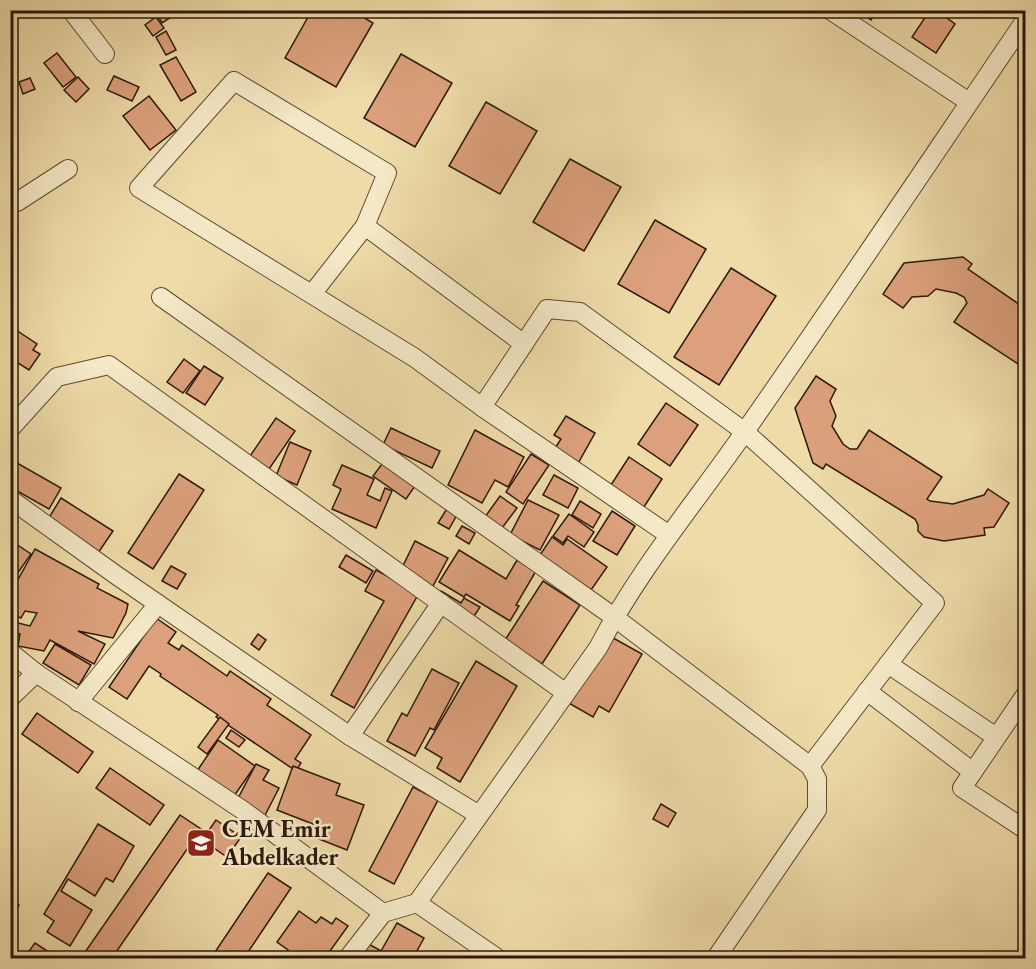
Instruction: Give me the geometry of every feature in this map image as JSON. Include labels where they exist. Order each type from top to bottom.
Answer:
[{"type":"street","points":[[71,10],[105,54]]},
{"type":"street","points":[[830,10],[969,102]]},
{"type":"street","points":[[348,958],[383,913],[417,903],[598,648],[614,617],[669,535],[745,432],[1026,19]]},
{"type":"street","points":[[312,294],[365,226],[387,173],[234,81],[139,188],[415,358],[482,407],[669,535]]},
{"type":"street","points":[[13,199],[68,169]]},
{"type":"street","points":[[365,226],[524,344]]},
{"type":"street","points":[[161,297],[614,617],[810,766],[818,779],[817,810],[716,958]]},
{"type":"street","points":[[482,407],[547,309],[580,312],[745,432],[935,603],[810,766]]},
{"type":"street","points":[[10,429],[57,377],[109,365],[566,693]]},
{"type":"street","points":[[10,499],[350,736],[479,815]]},
{"type":"street","points":[[350,736],[441,603]]},
{"type":"street","points":[[78,702],[158,604]]},
{"type":"street","points":[[10,652],[36,674],[244,811],[383,913]]},
{"type":"street","points":[[888,664],[996,737]]},
{"type":"street","points":[[10,698],[36,674]]},
{"type":"street","points":[[867,691],[973,772]]},
{"type":"street","points":[[1026,694],[962,788],[1026,830]]},
{"type":"street","points":[[417,903],[497,958]]},
{"type":"building","points":[[159,10],[182,10],[162,23],[156,13]]},
{"type":"building","points":[[312,10],[351,10],[373,23],[336,87],[285,58]]},
{"type":"building","points":[[857,10],[877,10],[871,20]]},
{"type":"building","points":[[930,10],[936,10],[955,24],[936,53],[912,37]]},
{"type":"building","points":[[156,17],[164,28],[153,36],[145,25]]},
{"type":"building","points":[[166,31],[176,50],[166,55],[156,37]]},
{"type":"building","points":[[57,53],[76,77],[63,87],[44,63]]},
{"type":"building","points":[[401,54],[452,83],[415,147],[364,118]]},
{"type":"building","points":[[176,57],[196,92],[181,101],[160,65]]},
{"type":"building","points":[[114,76],[139,87],[132,101],[107,90]]},
{"type":"building","points":[[78,77],[89,89],[76,102],[64,90]]},
{"type":"building","points":[[30,78],[35,89],[23,94],[19,82]]},
{"type":"building","points":[[149,96],[176,130],[150,150],[123,116]]},
{"type":"building","points":[[486,102],[537,131],[500,194],[449,166]]},
{"type":"building","points":[[570,159],[621,187],[584,251],[533,222]]},
{"type":"building","points":[[655,220],[706,249],[669,313],[618,284]]},
{"type":"building","points":[[963,257],[972,264],[968,269],[1026,309],[1026,369],[954,322],[967,303],[964,297],[936,289],[928,296],[912,297],[903,308],[883,294],[904,263]]},
{"type":"building","points":[[731,268],[776,296],[719,385],[674,357]]},
{"type":"building","points":[[13,328],[37,344],[33,350],[40,354],[29,370],[10,358],[10,331]]},
{"type":"building","points":[[184,359],[200,371],[183,393],[167,382]]},
{"type":"building","points":[[204,366],[223,378],[205,405],[186,393]]},
{"type":"building","points":[[816,376],[836,389],[830,401],[836,416],[832,426],[843,444],[850,449],[857,449],[869,430],[942,477],[927,499],[930,501],[953,504],[984,495],[988,489],[1009,503],[994,527],[984,528],[985,535],[944,541],[924,537],[918,531],[915,519],[826,464],[823,469],[813,463],[795,408]]},
{"type":"building","points":[[666,403],[698,425],[670,466],[638,444]]},
{"type":"building","points":[[566,416],[595,433],[576,467],[552,453],[561,439],[554,435]]},
{"type":"building","points":[[276,418],[295,431],[267,472],[248,459]]},
{"type":"building","points":[[391,428],[440,451],[432,468],[383,445]]},
{"type":"building","points":[[475,430],[524,457],[508,487],[495,480],[482,503],[448,485]]},
{"type":"building","points":[[290,442],[311,451],[297,485],[276,476]]},
{"type":"building","points":[[531,454],[549,465],[523,504],[506,492]]},
{"type":"building","points":[[629,457],[662,479],[642,510],[609,488]]},
{"type":"building","points":[[10,459],[61,488],[49,509],[10,487]]},
{"type":"building","points":[[385,460],[417,483],[406,499],[373,476]]},
{"type":"building","points":[[342,465],[374,479],[367,495],[380,501],[385,488],[392,491],[376,528],[332,509],[341,489],[333,485]]},
{"type":"building","points":[[179,474],[204,490],[153,569],[128,553]]},
{"type":"building","points":[[554,475],[578,488],[568,508],[543,495]]},
{"type":"building","points":[[500,496],[517,508],[502,528],[485,517]]},
{"type":"building","points":[[61,498],[113,531],[98,553],[47,521]]},
{"type":"building","points":[[528,500],[559,515],[540,550],[510,535]]},
{"type":"building","points":[[580,501],[601,514],[593,528],[572,515]]},
{"type":"building","points":[[448,507],[458,513],[449,529],[438,523]]},
{"type":"building","points":[[612,511],[635,526],[617,555],[593,541]]},
{"type":"building","points":[[569,514],[594,532],[584,547],[568,536],[563,543],[553,536]]},
{"type":"building","points":[[462,526],[475,533],[469,544],[456,536]]},
{"type":"building","points":[[552,537],[563,545],[567,539],[607,567],[591,590],[540,555]]},
{"type":"building","points":[[10,540],[31,554],[10,584]]},
{"type":"building","points":[[415,541],[448,558],[433,586],[401,570]]},
{"type":"building","points":[[35,549],[99,584],[97,588],[128,604],[126,613],[113,638],[78,631],[105,644],[94,664],[50,640],[44,651],[18,646],[20,634],[10,630],[10,621],[30,626],[37,613],[25,611],[21,618],[10,613],[10,594]]},
{"type":"building","points":[[459,550],[506,579],[517,560],[536,571],[516,605],[519,606],[510,621],[466,594],[464,597],[439,582]]},
{"type":"building","points":[[346,555],[373,571],[366,583],[339,567]]},
{"type":"building","points":[[171,566],[186,574],[177,589],[162,581]]},
{"type":"building","points":[[376,570],[419,593],[354,708],[331,695],[384,601],[365,591]]},
{"type":"building","points":[[543,581],[580,605],[542,664],[505,640]]},
{"type":"building","points":[[441,591],[461,603],[464,598],[480,607],[473,618],[437,597]]},
{"type":"building","points":[[156,618],[176,632],[168,643],[179,650],[182,645],[227,676],[230,671],[271,699],[267,705],[311,735],[295,759],[301,763],[296,771],[216,717],[218,715],[149,666],[127,699],[109,687]]},
{"type":"building","points":[[258,634],[266,640],[259,650],[251,644]]},
{"type":"building","points":[[606,634],[642,654],[609,712],[599,706],[593,717],[567,702]]},
{"type":"building","points":[[55,644],[91,665],[79,685],[43,663]]},
{"type":"building","points":[[476,661],[517,686],[460,782],[437,768],[442,758],[425,748]]},
{"type":"building","points":[[432,669],[459,683],[434,730],[430,728],[415,756],[387,741],[402,713],[407,716]]},
{"type":"building","points":[[37,713],[93,752],[78,773],[22,734]]},
{"type":"building","points":[[220,717],[229,724],[207,754],[198,747]]},
{"type":"building","points":[[231,730],[245,740],[239,747],[226,738]]},
{"type":"building","points":[[218,740],[255,766],[234,796],[197,771]]},
{"type":"building","points":[[256,764],[269,770],[263,780],[279,788],[262,821],[234,806]]},
{"type":"building","points":[[293,766],[340,784],[336,795],[364,805],[347,850],[314,837],[318,826],[277,810]]},
{"type":"building","points":[[110,768],[164,805],[150,825],[96,788]]},
{"type":"building","points":[[413,787],[438,800],[394,884],[369,871]]},
{"type":"building","points":[[661,804],[676,813],[668,827],[653,819]]},
{"type":"building","points":[[180,815],[201,829],[112,958],[81,958]]},
{"type":"building","points":[[216,820],[241,837],[227,857],[202,840]]},
{"type":"building","points":[[98,824],[134,846],[113,882],[106,878],[95,896],[68,879],[61,891],[92,910],[70,946],[47,932],[54,921],[44,914]]},
{"type":"building","points":[[268,873],[291,888],[244,958],[211,958]]},
{"type":"building","points":[[10,901],[19,905],[11,923],[10,923]]},
{"type":"building","points":[[299,911],[316,923],[321,917],[332,924],[336,918],[348,926],[325,958],[282,958],[288,950],[277,942]]},
{"type":"building","points":[[397,923],[424,938],[413,958],[358,958],[367,943],[381,951]]},
{"type":"building","points":[[35,943],[58,958],[24,958]]},
{"type":"place","name":"CEM Emir Abdelkader","points":[[201,843]]}]
